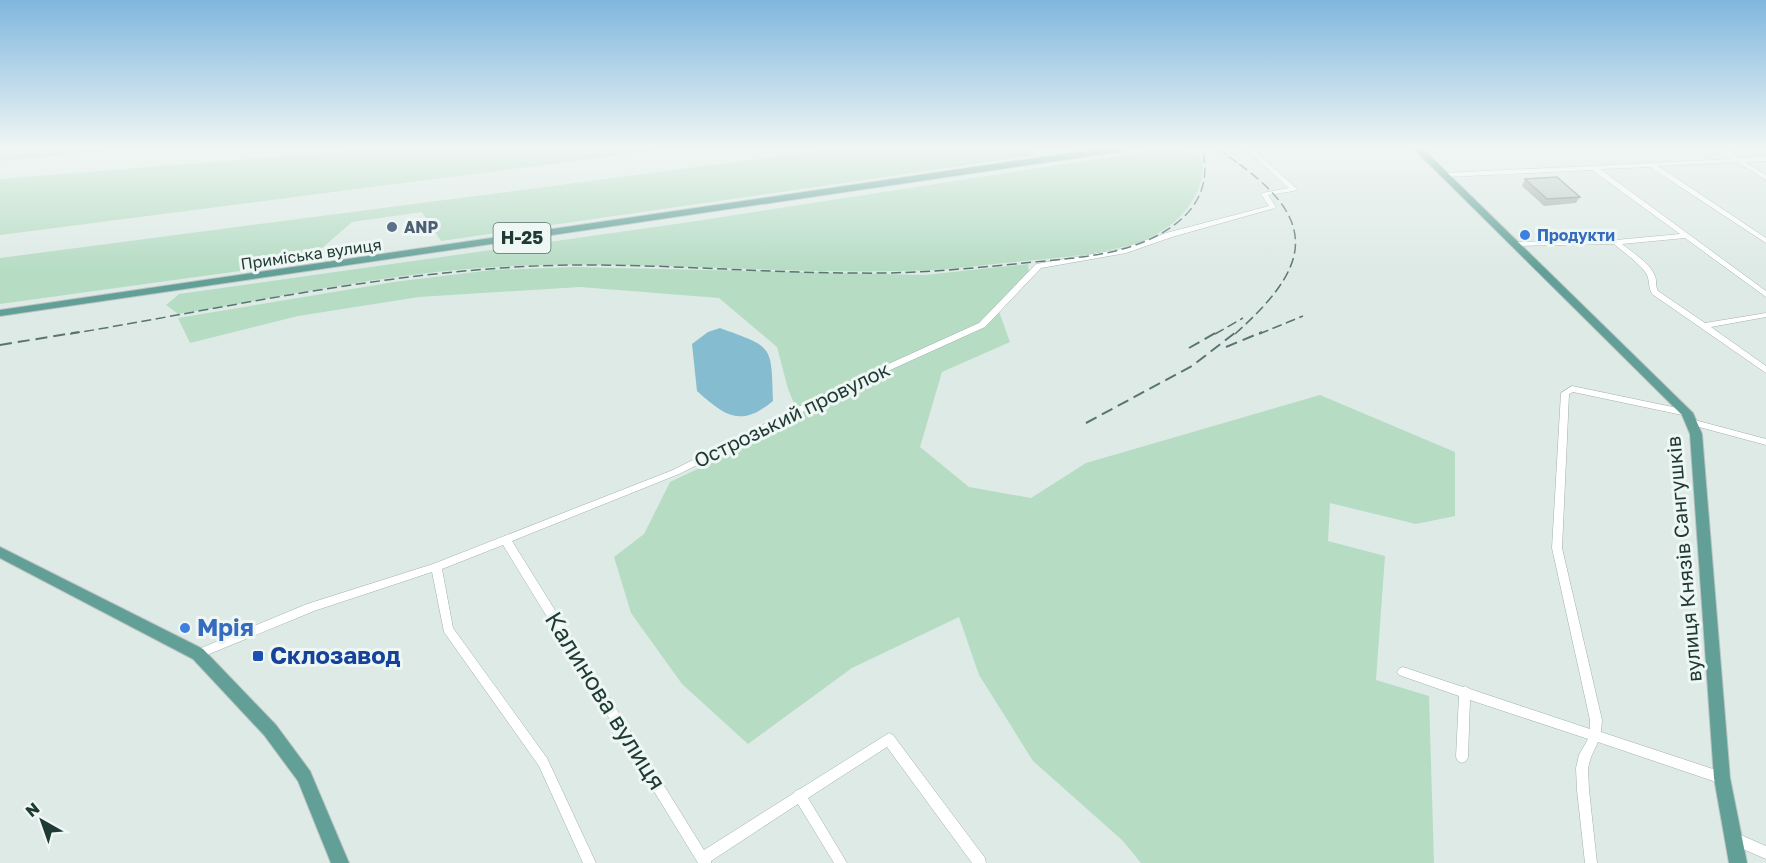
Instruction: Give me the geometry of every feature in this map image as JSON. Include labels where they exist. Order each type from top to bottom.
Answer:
[{"type":"main road","name":"Приміська вулиця","points":[[0,313],[851,188]]},
{"type":"main road","name":"вулиця Князів Сангушків","points":[[1459,188],[1689,417],[1696,434],[1722,778],[1731,837],[1738,863]]},
{"type":"main road","points":[[0,552],[198,654],[270,730],[304,776],[340,863]]},
{"type":"street","name":"Острозький провулок","points":[[198,654],[311,607],[436,567],[676,472],[845,387],[982,325],[1039,266],[1123,251],[1169,235],[1273,207],[1264,194],[1293,188]]},
{"type":"street","points":[[1622,188],[1766,295]]},
{"type":"street","points":[[1687,188],[1766,241]]},
{"type":"street","points":[[1516,244],[1616,242],[1687,237]]},
{"type":"street","points":[[1616,242],[1648,270],[1653,279],[1652,286],[1655,292],[1766,370]]},
{"type":"street","points":[[1704,326],[1766,315]]},
{"type":"street","points":[[1591,863],[1582,767],[1588,750],[1598,736],[1557,548],[1565,393],[1572,389],[1689,417],[1764,439]]},
{"type":"street","name":"Калинова вулиця","points":[[505,539],[704,861]]},
{"type":"street","points":[[436,567],[448,629],[543,762],[590,863]]},
{"type":"street","points":[[1403,672],[1722,778]]},
{"type":"street","points":[[1462,757],[1465,691]]},
{"type":"street","points":[[704,861],[799,795],[889,739],[980,863]]},
{"type":"street","points":[[799,795],[841,863]]},
{"type":"street","points":[[1731,837],[1766,853]]},
{"type":"green space","points":[[0,188],[363,188],[0,235]]},
{"type":"green space","points":[[534,188],[806,188],[441,241],[422,212],[352,222],[306,262],[0,304],[0,258]]},
{"type":"green space","points":[[908,188],[1199,188],[1184,212],[1163,231],[1150,238],[1088,254],[1054,258],[914,271],[799,271],[596,265],[494,267],[415,274],[178,314],[166,305],[179,294],[690,222]]},
{"type":"green space","points":[[1028,264],[1029,274],[997,306],[1010,342],[942,372],[920,447],[969,487],[1031,498],[1086,463],[1320,395],[1455,452],[1455,516],[1416,524],[1330,503],[1328,541],[1385,556],[1376,680],[1429,696],[1434,863],[1141,863],[1122,840],[1033,761],[979,675],[959,617],[852,668],[748,744],[682,684],[631,613],[614,557],[644,534],[670,482],[801,420],[788,389],[777,347],[719,298],[580,287],[419,297],[298,316],[190,343],[178,318],[394,282],[492,270],[574,267],[925,275]]},
{"type":"water","points":[[720,328],[760,345],[770,358],[773,401],[751,414],[733,416],[716,407],[697,391],[692,344],[708,332]]},
{"type":"building","points":[[1535,188],[1570,188],[1580,197],[1547,199]]},
{"type":"railway","points":[[70,334],[339,287],[501,268],[590,265],[898,273],[1065,259],[1131,247],[1161,234],[1185,216],[1194,205],[1201,188]]},
{"type":"railway","points":[[1235,334],[1277,290],[1289,269],[1295,249],[1294,229],[1284,208],[1267,188]]},
{"type":"railway","points":[[1259,334],[1303,316]]},
{"type":"railway","points":[[1215,334],[1243,318]]},
{"type":"railway","points":[[0,345],[79,332]]},
{"type":"railway","points":[[1189,348],[1217,332]]},
{"type":"railway","points":[[1086,423],[1192,366],[1236,332]]},
{"type":"railway","points":[[1226,347],[1262,332]]},
{"type":"place","name":"ANP","points":[[392,227]]},
{"type":"place","name":"Продукти","points":[[1525,235]]},
{"type":"place","name":"Мрія","points":[[185,628]]},
{"type":"place","name":"Склозавод","points":[[258,656]]}]
